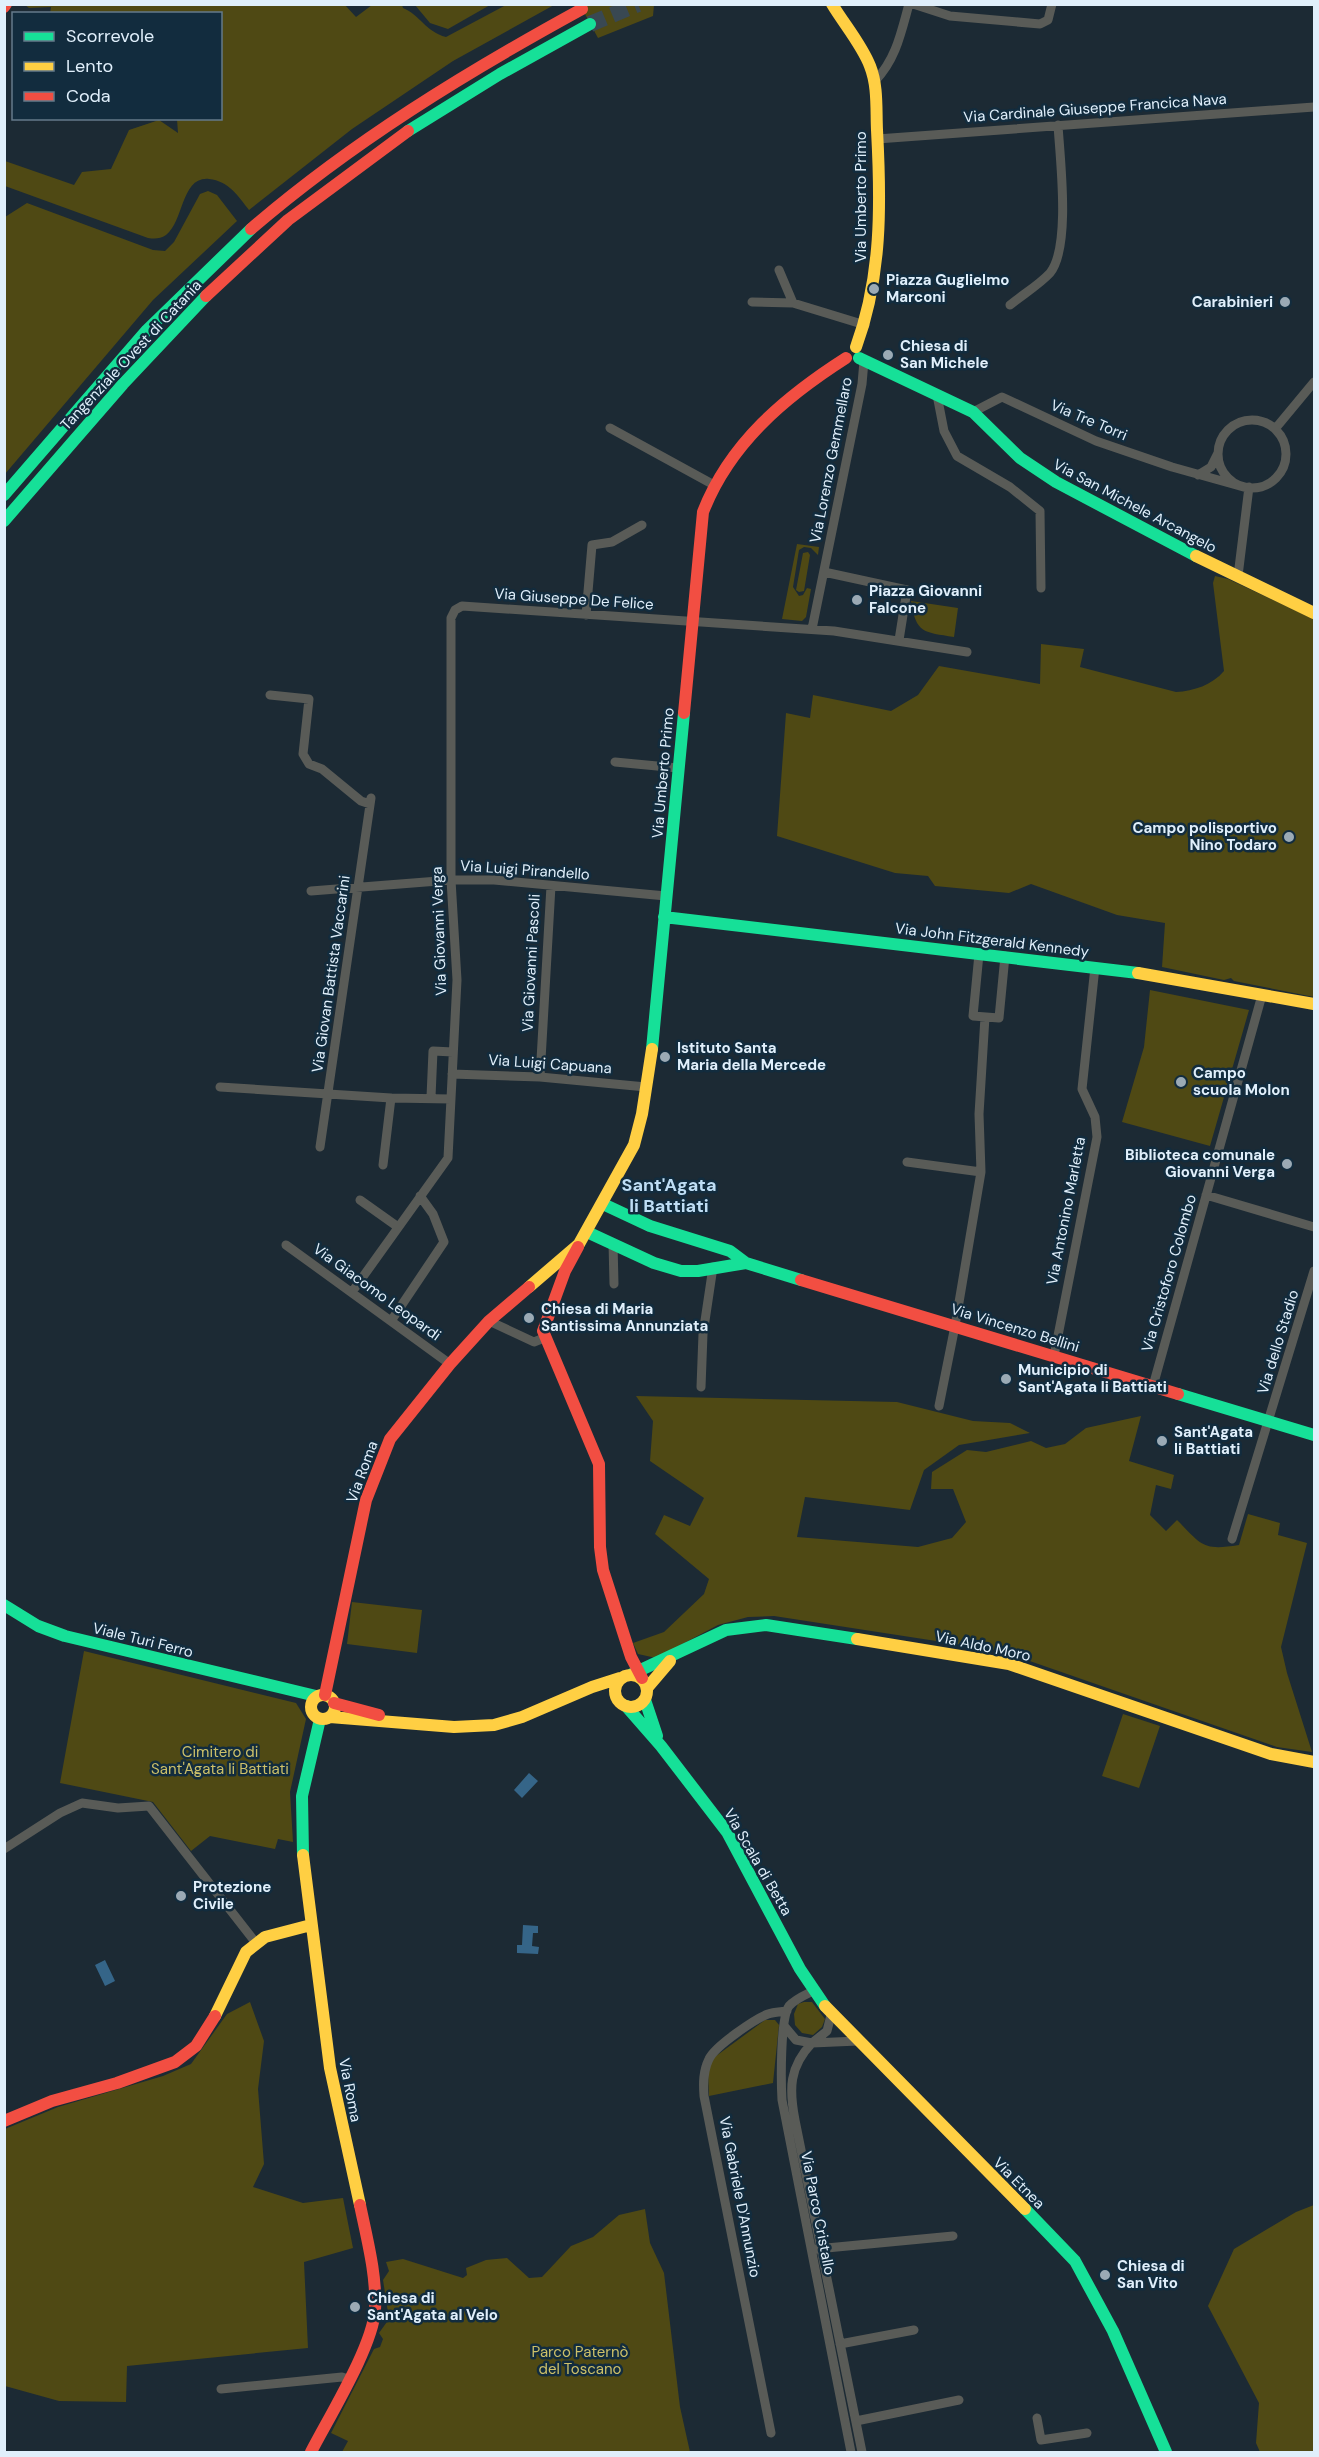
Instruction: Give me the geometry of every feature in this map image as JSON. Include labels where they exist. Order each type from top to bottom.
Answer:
[{"type":"main road","points":[[832,4],[870,65],[876,81]]},
{"type":"main road","name":"Tangenziale Ovest di Catania","points":[[4,495],[100,382],[164,312],[241,238],[363,140],[413,106],[502,52],[582,9]]},
{"type":"main road","name":"Tangenziale Ovest di Catania","points":[[4,521],[113,393],[175,325],[250,253],[308,203],[440,107],[590,24]]},
{"type":"main road","name":"Via Umberto Primo","points":[[544,1335],[565,1271],[633,1145],[646,1087],[703,512],[714,485],[733,457],[771,414],[856,356],[865,325],[879,244],[876,81]]},
{"type":"main road","name":"Via San Michele Arcangelo","points":[[856,356],[973,412],[1020,458],[1056,483],[1314,613]]},
{"type":"main road","name":"Via John Fitzgerald Kennedy","points":[[664,917],[1152,974],[1314,1004]]},
{"type":"main road","points":[[603,1204],[650,1226],[723,1248],[746,1263]]},
{"type":"main road","points":[[584,1238],[613,1244],[674,1270],[691,1272],[725,1263],[746,1263]]},
{"type":"main road","name":"Via Roma","points":[[325,1698],[347,1583],[366,1500],[379,1462],[403,1422],[450,1364],[489,1321],[584,1238]]},
{"type":"main road","points":[[715,1266],[723,1248]]},
{"type":"main road","name":"Via Vincenzo Bellini","points":[[746,1263],[1314,1435]]},
{"type":"main road","points":[[544,1335],[599,1464],[600,1547],[603,1570],[637,1682],[661,1746]]},
{"type":"main road","name":"Viale Turi Ferro","points":[[4,1605],[38,1626],[65,1636],[325,1698],[401,1721]]},
{"type":"main road","name":"Via Aldo Moro","points":[[637,1682],[659,1663],[726,1630],[766,1625],[979,1657],[1048,1677],[1271,1754],[1314,1762]]},
{"type":"main road","points":[[616,1697],[615,1687],[637,1682],[676,1656]]},
{"type":"main road","points":[[631,1657],[659,1663]]},
{"type":"main road","points":[[281,1688],[320,1715],[401,1721],[453,1729],[477,1728],[508,1722],[599,1683],[637,1682]]},
{"type":"main road","points":[[626,1706],[637,1706],[637,1682]]},
{"type":"main road","points":[[583,1691],[596,1691],[616,1697],[661,1746]]},
{"type":"main road","points":[[320,1715],[334,1712],[325,1698]]},
{"type":"main road","points":[[320,1715],[325,1698]]},
{"type":"main road","name":"Via Roma","points":[[311,2452],[372,2332],[375,2296],[363,2222],[330,2068],[311,1924],[301,1809],[320,1715]]},
{"type":"main road","name":"Via Scala di Betta","points":[[661,1746],[727,1832],[800,1969]]},
{"type":"main road","points":[[4,2121],[52,2101],[160,2069],[185,2056],[196,2046],[222,2006],[240,1961],[256,1943],[273,1935],[311,1924]]},
{"type":"main road","name":"Via Etnea","points":[[800,1969],[831,2015],[892,2072],[1075,2261],[1113,2331],[1166,2452]]},
{"type":"street","points":[[876,81],[888,68],[896,51],[909,4]]},
{"type":"street","points":[[913,4],[950,16],[1040,24],[1048,20],[1052,4]]},
{"type":"street","name":"Via Cardinale Giuseppe Francica Nava","points":[[877,139],[1314,107]]},
{"type":"street","points":[[1010,305],[1049,274],[1058,255],[1062,194],[1058,125]]},
{"type":"street","points":[[779,270],[792,303]]},
{"type":"street","points":[[752,302],[792,303],[865,325]]},
{"type":"street","name":"Via Lorenzo Gemmellaro","points":[[812,629],[862,384],[856,356]]},
{"type":"street","points":[[1275,429],[1314,382]]},
{"type":"street","points":[[937,395],[944,431],[957,456],[1010,487],[1040,511],[1041,588]]},
{"type":"street","name":"Via Tre Torri","points":[[973,412],[1002,397],[1096,441],[1198,475]]},
{"type":"street","points":[[1243,421],[1260,421],[1275,429],[1286,450],[1280,473],[1272,482],[1244,487],[1198,475],[1210,467],[1223,435],[1243,421]]},
{"type":"street","points":[[610,428],[714,485]]},
{"type":"street","points":[[1218,452],[1226,476],[1244,487]]},
{"type":"street","points":[[1238,576],[1244,487]]},
{"type":"street","points":[[586,615],[592,545],[612,542],[642,525]]},
{"type":"street","points":[[825,568],[907,590],[899,640]]},
{"type":"street","name":"Via Giuseppe De Felice","points":[[455,610],[462,606],[812,629],[899,640],[966,652]]},
{"type":"street","name":"Via Giovanni Verga","points":[[352,1292],[448,1158],[458,980],[451,880],[451,618],[455,610]]},
{"type":"street","name":"Via Giovan Battista Vaccarini","points":[[270,695],[309,699],[303,754],[309,764],[322,769],[361,801],[370,801],[321,1148]]},
{"type":"street","points":[[615,762],[678,768]]},
{"type":"street","name":"Via Luigi Pirandello","points":[[311,891],[451,880],[494,880],[666,897]]},
{"type":"street","name":"Via Giovanni Pascoli","points":[[540,1077],[551,886]]},
{"type":"street","points":[[979,954],[973,1016],[985,1021],[999,1018],[1005,956]]},
{"type":"street","name":"Via Antonino Marletta","points":[[1054,1356],[1097,1137],[1095,1117],[1082,1089],[1095,967]]},
{"type":"street","name":"Via Cristoforo Colombo","points":[[1153,1386],[1262,995]]},
{"type":"street","points":[[939,1406],[981,1172],[979,1114],[985,1021]]},
{"type":"street","points":[[431,1097],[433,1051],[453,1052]]},
{"type":"street","name":"Via Luigi Capuana","points":[[452,1074],[540,1077],[646,1087]]},
{"type":"street","points":[[220,1087],[391,1098],[451,1099]]},
{"type":"street","points":[[383,1165],[391,1098]]},
{"type":"street","points":[[907,1162],[981,1172]]},
{"type":"street","points":[[1206,1195],[1314,1227]]},
{"type":"street","points":[[391,1321],[444,1242],[433,1214],[420,1196]]},
{"type":"street","points":[[360,1200],[398,1227]]},
{"type":"street","points":[[613,1244],[614,1284]]},
{"type":"street","name":"Via Giacomo Leopardi","points":[[286,1245],[450,1364]]},
{"type":"street","points":[[701,1387],[703,1334],[715,1266]]},
{"type":"street","name":"Via dello Stadio","points":[[1232,1539],[1270,1421],[1314,1271]]},
{"type":"street","points":[[489,1321],[534,1342],[544,1335]]},
{"type":"street","points":[[4,1849],[60,1813],[86,1803],[118,1808],[149,1806],[256,1943]]},
{"type":"street","points":[[787,2011],[794,2001],[813,1991]]},
{"type":"street","name":"Via Parco Cristallo","points":[[787,2011],[781,2076],[783,2112],[851,2452]]},
{"type":"street","name":"Via Gabriele D'Annunzio","points":[[771,2433],[704,2096],[703,2075],[710,2057],[718,2049],[760,2018],[770,2013],[787,2011]]},
{"type":"street","points":[[812,2043],[826,2031],[831,2015]]},
{"type":"street","points":[[785,2027],[796,2040],[812,2043],[858,2041]]},
{"type":"street","name":"Via Parco Cristallo","points":[[812,2043],[794,2068],[791,2091],[862,2452]]},
{"type":"street","points":[[810,2250],[953,2236]]},
{"type":"street","points":[[840,2344],[914,2330]]},
{"type":"street","points":[[221,2389],[331,2378],[348,2379]]},
{"type":"street","points":[[856,2421],[959,2400]]},
{"type":"street","points":[[1037,2418],[1041,2440],[1087,2433]]},
{"type":"green space","points":[[344,4],[356,17],[372,5],[402,5],[433,31],[446,37],[506,5],[554,5],[453,61],[352,129],[249,210],[228,186],[216,180],[200,180],[188,192],[172,229],[162,237],[148,238],[5,186],[5,161],[74,185],[82,172],[111,169],[129,130],[159,120],[178,133],[177,120],[222,120],[222,12],[50,12],[51,7],[29,8],[25,5]]},
{"type":"green space","points":[[415,5],[490,5],[448,29],[430,23]]},
{"type":"green space","points":[[580,5],[654,5],[653,16],[598,38]]},
{"type":"green space","points":[[208,191],[217,195],[237,221],[153,300],[5,474],[5,217],[27,203],[153,250],[165,251],[174,242],[200,194]]},
{"type":"green space","points":[[797,544],[819,547],[818,555],[811,548],[804,547],[799,550],[793,587],[799,596],[803,595],[807,588],[811,589],[806,617],[802,621],[782,619]]},
{"type":"green space","points":[[808,552],[810,555],[804,591],[799,592],[796,590],[803,553]]},
{"type":"green space","points":[[1215,576],[1228,579],[1314,619],[1314,997],[1234,981],[1231,978],[1224,980],[1162,967],[1165,923],[1117,915],[1031,884],[1009,893],[935,886],[928,876],[895,873],[777,836],[786,713],[810,718],[813,695],[891,711],[918,695],[939,666],[1040,684],[1041,644],[1084,649],[1080,667],[1176,692],[1196,689],[1208,684],[1224,671],[1213,583]]},
{"type":"green space","points":[[911,601],[958,608],[954,637],[923,630],[916,620]]},
{"type":"green space","name":"Campo scuola Molon","points":[[1150,990],[1249,1010],[1210,1146],[1122,1122],[1144,1047]]},
{"type":"green space","points":[[636,1396],[897,1402],[973,1421],[1010,1423],[1030,1433],[959,1445],[924,1470],[910,1510],[805,1497],[797,1537],[918,1547],[952,1538],[966,1522],[953,1489],[931,1489],[932,1472],[967,1450],[986,1452],[1031,1441],[1046,1448],[1065,1444],[1086,1428],[1141,1416],[1129,1461],[1174,1475],[1171,1489],[1156,1485],[1150,1515],[1166,1531],[1177,1520],[1204,1544],[1217,1547],[1239,1545],[1248,1514],[1280,1523],[1278,1535],[1307,1543],[1281,1647],[1312,1752],[1277,1747],[1001,1651],[774,1616],[748,1617],[718,1625],[656,1658],[638,1654],[633,1643],[664,1632],[704,1594],[709,1579],[655,1534],[664,1515],[690,1526],[704,1498],[650,1461],[653,1421]]},
{"type":"green space","points":[[352,1602],[422,1610],[417,1653],[347,1644]]},
{"type":"green space","name":"Cimitero di Sant'Agata li Battiati","points":[[84,1651],[296,1703],[306,1719],[290,1792],[293,1842],[278,1839],[275,1849],[210,1836],[191,1851],[153,1802],[60,1783]]},
{"type":"green space","points":[[1123,1714],[1160,1726],[1139,1788],[1102,1776]]},
{"type":"green space","points":[[250,2002],[264,2041],[258,2089],[264,2164],[253,2187],[303,2203],[343,2198],[353,2248],[304,2262],[308,2348],[127,2366],[126,2402],[59,2401],[5,2386],[5,2129],[58,2107],[163,2076],[191,2064],[227,2014]]},
{"type":"green space","points":[[812,2002],[825,2019],[822,2027],[813,2035],[802,2033],[795,2025],[794,2014],[798,2004]]},
{"type":"green space","points":[[765,2020],[775,2020],[779,2025],[773,2083],[709,2096],[708,2072],[712,2059]]},
{"type":"green space","name":"Parco Paternò del Toscano","points":[[645,2209],[650,2243],[664,2273],[680,2407],[690,2452],[342,2452],[348,2441],[331,2433],[374,2349],[380,2347],[383,2339],[379,2333],[389,2319],[383,2280],[389,2271],[386,2262],[403,2259],[463,2278],[467,2275],[466,2268],[486,2260],[507,2258],[529,2278],[542,2277],[571,2246],[593,2237],[619,2215]]},
{"type":"shaded area","points":[[1314,2205],[1314,2452],[1260,2452],[1256,2443],[1259,2403],[1208,2306],[1234,2249],[1296,2212]]},
{"type":"water","points":[[529,1773],[538,1781],[522,1798],[514,1790]]},
{"type":"water","points":[[523,1925],[538,1926],[538,1933],[533,1933],[532,1946],[539,1947],[538,1954],[517,1953],[517,1945],[522,1945]]},
{"type":"water","points":[[105,1960],[115,1981],[105,1986],[95,1965]]},
{"type":"tunnel","points":[[590,24],[638,4]]},
{"type":"traffic: fast","points":[[408,131],[500,74],[590,24]]},
{"type":"traffic: fast","points":[[4,495],[147,330],[251,229]]},
{"type":"traffic: fast","points":[[4,521],[123,384],[206,296]]},
{"type":"traffic: fast","points":[[859,358],[973,412],[1020,458],[1056,482],[1196,556]]},
{"type":"traffic: fast","points":[[652,1049],[684,713]]},
{"type":"traffic: fast","points":[[664,917],[1138,973]]},
{"type":"traffic: fast","points":[[603,1204],[650,1226],[730,1251],[746,1263]]},
{"type":"traffic: fast","points":[[587,1232],[654,1263],[681,1271],[698,1271],[746,1263],[801,1280]]},
{"type":"traffic: fast","points":[[1178,1394],[1314,1435]]},
{"type":"traffic: fast","points":[[4,1605],[38,1626],[65,1636],[316,1696]]},
{"type":"traffic: fast","points":[[632,1674],[726,1630],[766,1625],[857,1639]]},
{"type":"traffic: fast","points":[[645,1700],[657,1736]]},
{"type":"traffic: fast","points":[[626,1706],[661,1746],[727,1832],[800,1969],[825,2006]]},
{"type":"traffic: fast","points":[[303,1855],[302,1796],[320,1719]]},
{"type":"traffic: fast","points":[[1025,2209],[1075,2261],[1113,2331],[1166,2452]]},
{"type":"traffic: slow","points":[[832,4],[867,58],[873,74],[876,98],[878,240],[871,294],[856,347]]},
{"type":"traffic: slow","points":[[1196,556],[1314,613]]},
{"type":"traffic: slow","points":[[1138,973],[1314,1004]]},
{"type":"traffic: slow","points":[[529,1287],[579,1244],[634,1145],[642,1114],[652,1049]]},
{"type":"traffic: slow","points":[[857,1639],[1009,1664],[1271,1754],[1314,1762]]},
{"type":"traffic: slow","points":[[647,1688],[670,1661]]},
{"type":"traffic: slow","points":[[631,1675],[643,1679],[647,1691],[643,1703],[631,1707],[619,1703],[615,1691],[619,1679],[631,1675]]},
{"type":"traffic: slow","points":[[330,1717],[454,1727],[494,1725],[522,1717],[592,1687],[620,1678]]},
{"type":"traffic: slow","points":[[323,1695],[332,1698],[335,1707],[332,1716],[323,1719],[314,1716],[311,1707],[314,1698],[323,1695]]},
{"type":"traffic: slow","points":[[303,1855],[330,2068],[360,2205]]},
{"type":"traffic: slow","points":[[215,2016],[246,1952],[265,1937],[311,1925]]},
{"type":"traffic: slow","points":[[825,2006],[1025,2209]]},
{"type":"traffic: jam","points":[[251,229],[329,167],[410,110],[582,9]]},
{"type":"traffic: jam","points":[[206,296],[288,220],[408,131]]},
{"type":"traffic: jam","points":[[684,713],[703,512],[714,487],[728,464],[762,424],[802,389],[846,358]]},
{"type":"traffic: jam","points":[[578,1247],[565,1271],[543,1331],[599,1464],[600,1547],[603,1570],[631,1657],[642,1678]]},
{"type":"traffic: jam","points":[[801,1280],[1178,1394]]},
{"type":"traffic: jam","points":[[325,1695],[366,1500],[390,1439],[450,1364],[489,1321],[529,1287]]},
{"type":"traffic: jam","points":[[334,1703],[379,1715]]},
{"type":"traffic: jam","points":[[4,2121],[52,2101],[117,2083],[175,2062],[196,2046],[215,2016]]},
{"type":"traffic: jam","points":[[311,2452],[359,2362],[375,2310],[371,2258],[360,2205]]},
{"type":"place","name":"Piazza Guglielmo Marconi","points":[[874,289]]},
{"type":"place","name":"Carabinieri","points":[[1285,302]]},
{"type":"place","name":"Chiesa di San Michele","points":[[888,355]]},
{"type":"place","name":"Piazza Giovanni Falcone","points":[[857,600]]},
{"type":"place","name":"Campo polisportivo Nino Todaro","points":[[1289,837]]},
{"type":"place","name":"Istituto Santa Maria della Mercede","points":[[665,1057]]},
{"type":"place","name":"Campo scuola Molon","points":[[1181,1082]]},
{"type":"place","name":"Biblioteca comunale Giovanni Verga","points":[[1287,1164]]},
{"type":"place","name":"Chiesa di Maria Santissima Annunziata","points":[[529,1318]]},
{"type":"place","name":"Municipio di Sant'Agata li Battiati","points":[[1006,1379]]},
{"type":"place","name":"Sant'Agata li Battiati","points":[[1162,1441]]},
{"type":"place","name":"Protezione Civile","points":[[181,1896]]},
{"type":"place","name":"Chiesa di San Vito","points":[[1105,2275]]},
{"type":"place","name":"Chiesa di Sant'Agata al Velo","points":[[355,2307]]},
{"type":"district","name":"Sant'Agata li Battiati","points":[[669,1195]]}]
